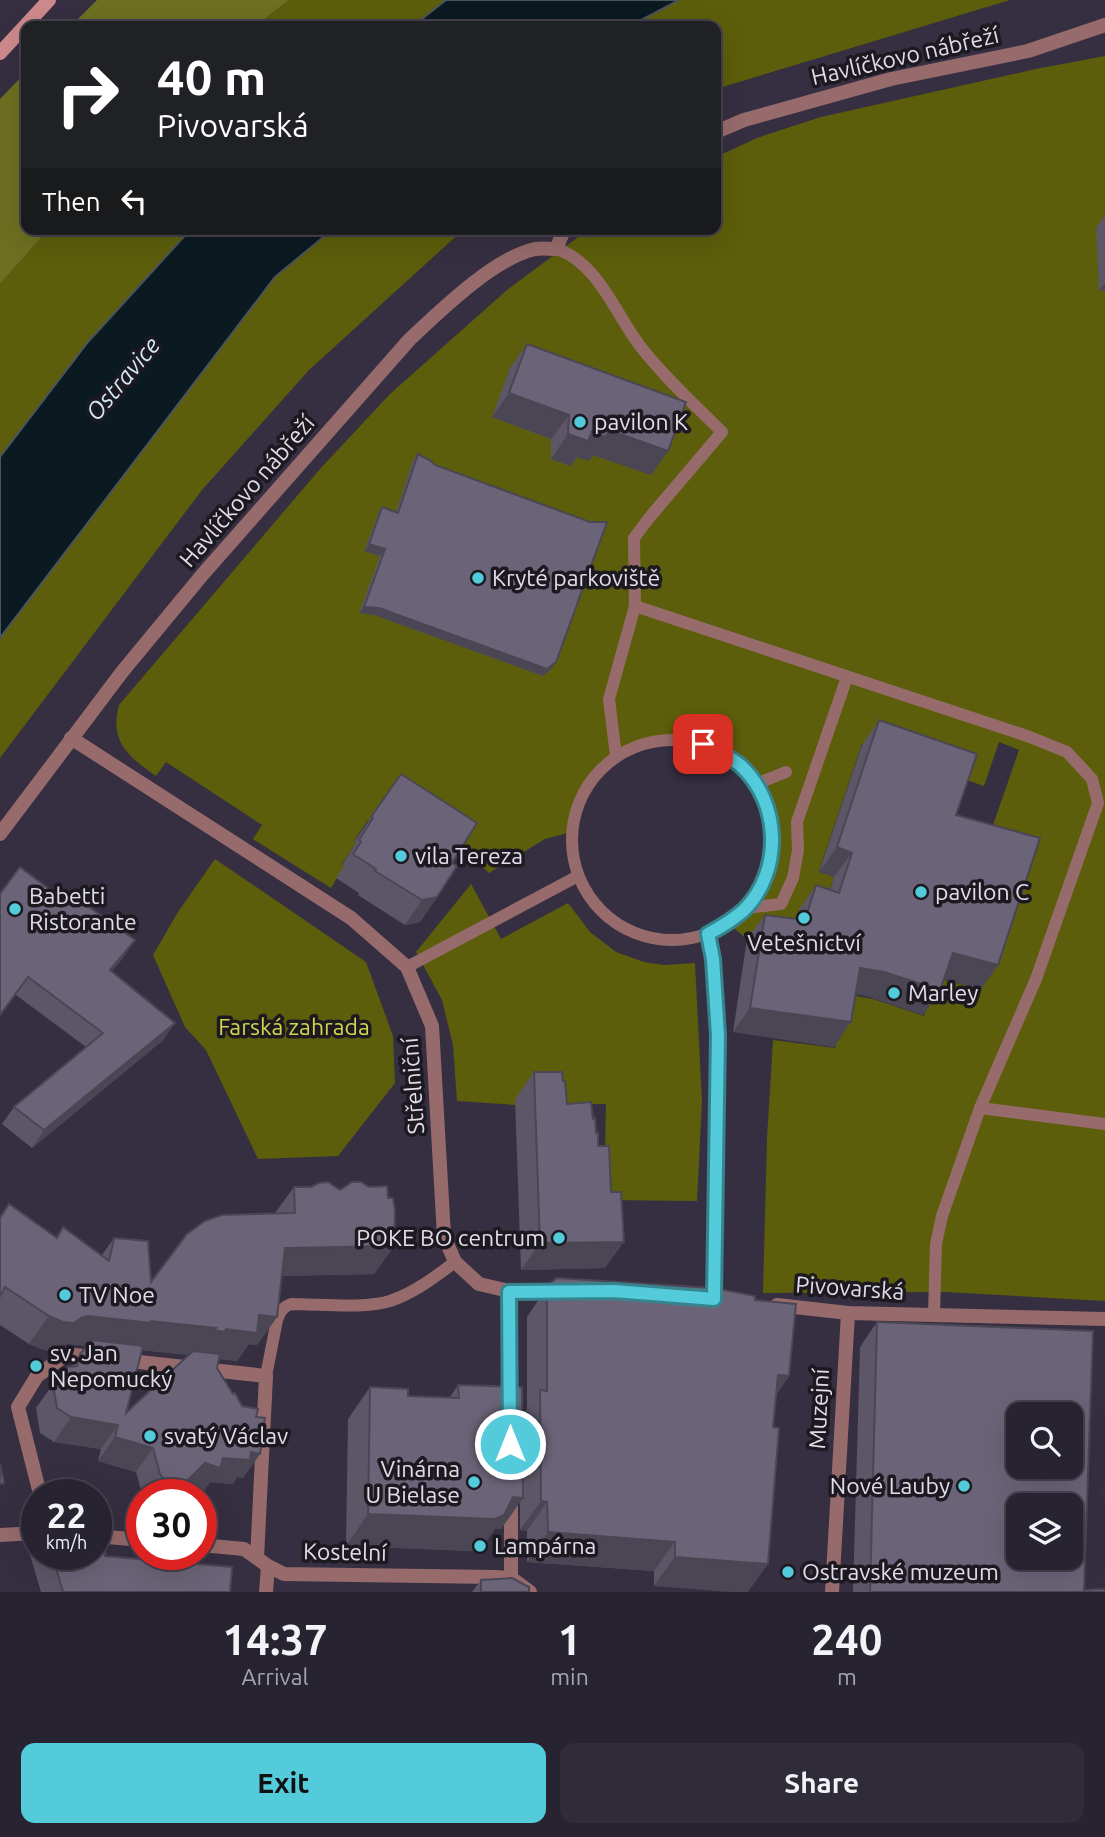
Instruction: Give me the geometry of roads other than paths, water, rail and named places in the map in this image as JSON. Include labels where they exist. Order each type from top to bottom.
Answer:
[{"type":"main road","points":[[29,21],[49,0]]},
{"type":"main road","points":[[0,52],[21,30]]},
{"type":"street","name":"Havlíčkovo nábřeží","points":[[721,130],[744,120],[891,79],[1028,51],[1105,24]]},
{"type":"street","points":[[557,249],[561,235]]},
{"type":"street","name":"Havlíčkovo nábřeží","points":[[0,834],[110,687],[203,574],[411,339],[441,309],[502,262],[537,249],[557,249]]},
{"type":"street","name":"Střelniční","points":[[71,738],[351,918],[407,967],[432,1026],[444,1236],[455,1262]]},
{"type":"street","points":[[455,1262],[479,1284],[509,1292],[577,1291]]},
{"type":"street","points":[[509,1292],[510,1417]]},
{"type":"street","name":"Pivovarská","points":[[768,1304],[848,1313],[1095,1323]]},
{"type":"street","name":"Muzejní","points":[[832,1592],[848,1313]]},
{"type":"street","points":[[36,1479],[18,1407],[37,1376],[67,1354],[266,1376],[262,1562],[266,1592]]},
{"type":"street","points":[[511,1484],[511,1578],[530,1592]]},
{"type":"street","points":[[0,1535],[21,1533]]},
{"type":"street","name":"Kostelní","points":[[217,1546],[244,1549],[284,1574],[511,1578]]},
{"type":"lane","points":[[557,249],[568,253],[594,277],[640,345],[722,432],[634,538],[635,607],[609,699],[616,756]]},
{"type":"lane","points":[[635,607],[1067,752],[1092,779],[1098,803],[1036,979],[980,1108],[942,1216],[936,1244],[934,1315]]},
{"type":"lane","points":[[745,908],[781,904],[793,878],[798,850],[797,822],[847,677]]},
{"type":"lane","points":[[658,740],[703,744],[723,753],[741,767],[755,784],[766,804],[772,826],[773,848],[759,891],[728,923],[708,934],[687,939],[664,940],[642,935],[622,926],[603,913],[589,896],[578,876],[572,832],[586,789],[599,771],[616,756],[636,746],[658,740]]},
{"type":"lane","points":[[755,784],[786,772]]},
{"type":"lane","points":[[407,967],[578,876]]},
{"type":"lane","points":[[708,934],[713,959],[718,1035],[715,1299]]},
{"type":"lane","points":[[980,1108],[1105,1124]]},
{"type":"lane","points":[[266,1376],[279,1312],[285,1306],[388,1301],[417,1289],[455,1262]]},
{"type":"water","points":[[446,0],[679,0],[639,21],[419,21]]},
{"type":"water","name":"Ostravice","points":[[186,235],[326,235],[275,277],[0,638],[0,457],[88,342]]},
{"type":"place","name":"pavilon K","points":[[580,422]]},
{"type":"place","name":"Kryté parkoviště","points":[[478,578]]},
{"type":"place","name":"vila Tereza","points":[[401,856]]},
{"type":"place","name":"pavilon C","points":[[921,892]]},
{"type":"place","name":"Babetti Ristorante","points":[[15,909]]},
{"type":"place","name":"Vetešnictví","points":[[804,918]]},
{"type":"place","name":"Marley","points":[[894,993]]},
{"type":"place","name":"POKE BO centrum","points":[[559,1238]]},
{"type":"place","name":"TV Noe","points":[[65,1295]]},
{"type":"place","name":"sv. Jan Nepomucký","points":[[36,1366]]},
{"type":"place","name":"svatý Václav","points":[[150,1436]]},
{"type":"place","name":"Vinárna U Bielase","points":[[474,1482]]},
{"type":"place","name":"Nové Lauby","points":[[964,1486]]},
{"type":"place","name":"Lampárna","points":[[480,1546]]},
{"type":"place","name":"Ostravské muzeum","points":[[788,1572]]},
{"type":"park label","name":"Farská zahrada","points":[[294,1027]]}]
